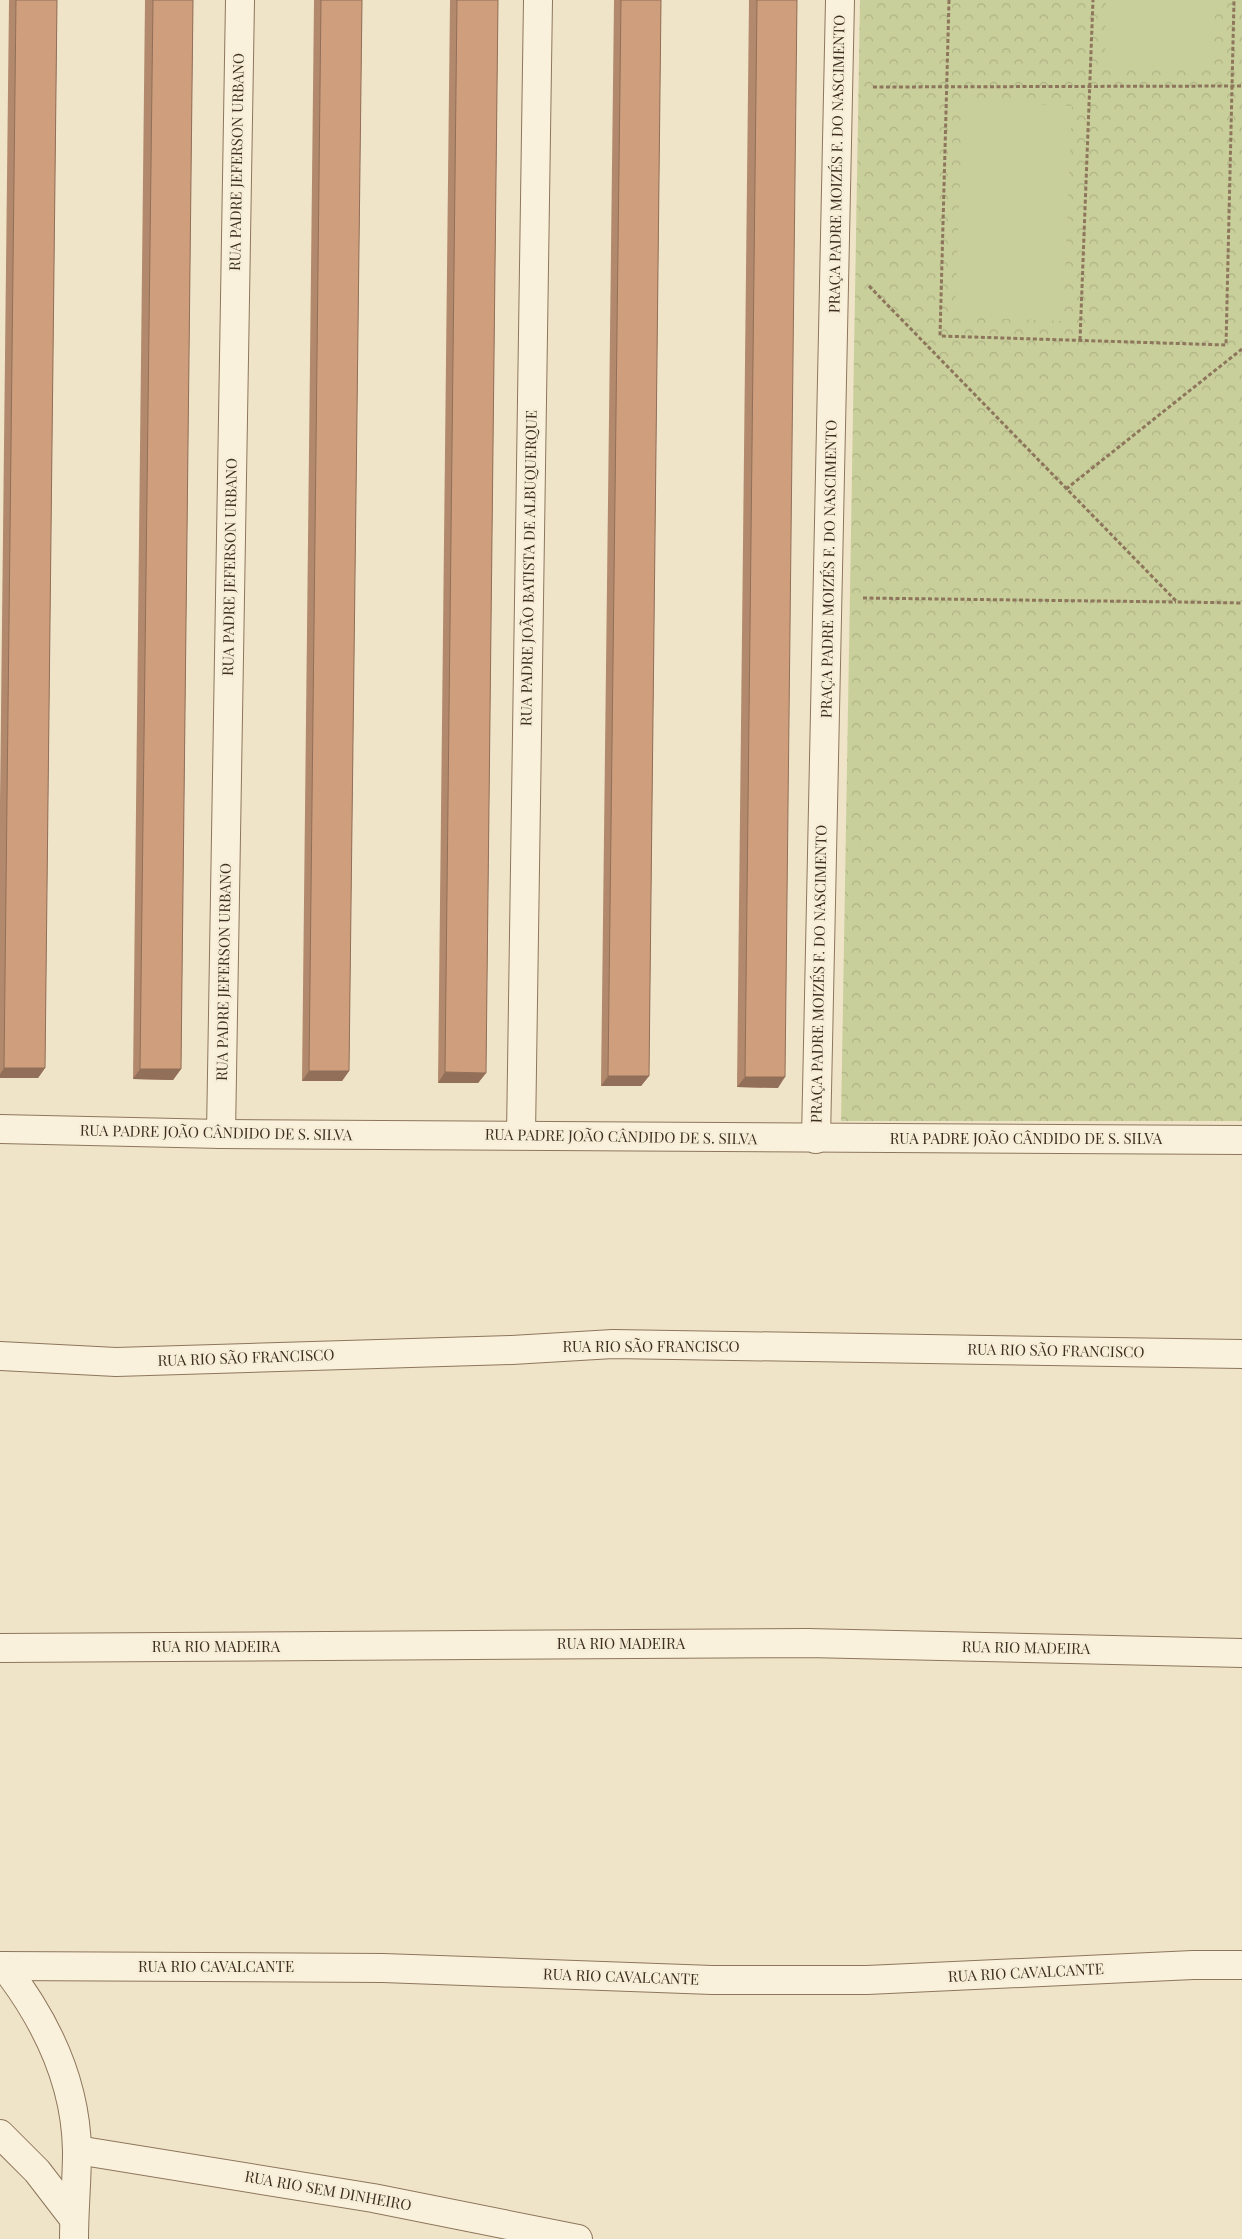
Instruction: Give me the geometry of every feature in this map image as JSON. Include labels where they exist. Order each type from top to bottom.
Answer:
[{"type":"street","name":"RUA PADRE JEFERSON URBANO","points":[[221,1134],[240,0]]},
{"type":"street","name":"RUA PADRE JOÃO BATISTA DE ALBUQUERQUE","points":[[521,1135],[538,0]]},
{"type":"street","name":"PRAÇA PADRE MOIZÉS F. DO NASCIMENTO","points":[[816,1139],[840,0]]},
{"type":"street","name":"RUA PADRE JOÃO CÂNDIDO DE S. SILVA","points":[[0,1129],[221,1134],[521,1135],[816,1139],[1242,1140]]},
{"type":"street","name":"RUA RIO SÃO FRANCISCO","points":[[0,1356],[116,1362],[512,1350],[613,1344],[1242,1354]]},
{"type":"street","name":"RUA RIO MADEIRA","points":[[0,1648],[808,1643],[1242,1653]]},
{"type":"street","name":"RUA RIO CAVALCANTE","points":[[2,1966],[383,1968],[712,1980],[867,1980],[1193,1965],[1242,1965]]},
{"type":"street","points":[[2,1966],[29,1997],[49,2034],[71,2096],[77,2150],[74,2229]]},
{"type":"street","points":[[0,2134],[37,2171],[74,2229]]},
{"type":"street","name":"RUA RIO SEM DINHEIRO","points":[[77,2150],[373,2198],[578,2239]]},
{"type":"path","points":[[949,0],[940,336],[1226,345],[1234,0]]},
{"type":"path","points":[[1080,340],[1093,0]]},
{"type":"path","points":[[864,87],[1242,86]]},
{"type":"path","points":[[864,291],[864,282],[1177,602]]},
{"type":"path","points":[[1066,488],[1242,349]]},
{"type":"path","points":[[859,598],[1242,603]]},
{"type":"green space","points":[[860,0],[1242,0],[1242,1121],[841,1121]]},
{"type":"green space","points":[[1106,0],[1215,0],[1213,67],[1105,64]]},
{"type":"green space","points":[[963,102],[1072,106],[1063,321],[955,317]]},
{"type":"building","points":[[16,0],[57,0],[45,1068],[4,1068]]},
{"type":"building","points":[[153,0],[193,0],[181,1069],[140,1069]]},
{"type":"building","points":[[321,0],[362,0],[349,1071],[309,1071]]},
{"type":"building","points":[[457,0],[498,0],[486,1073],[445,1072]]},
{"type":"building","points":[[621,0],[661,0],[649,1076],[608,1076]]},
{"type":"building","points":[[757,0],[797,0],[785,1077],[745,1077]]}]
